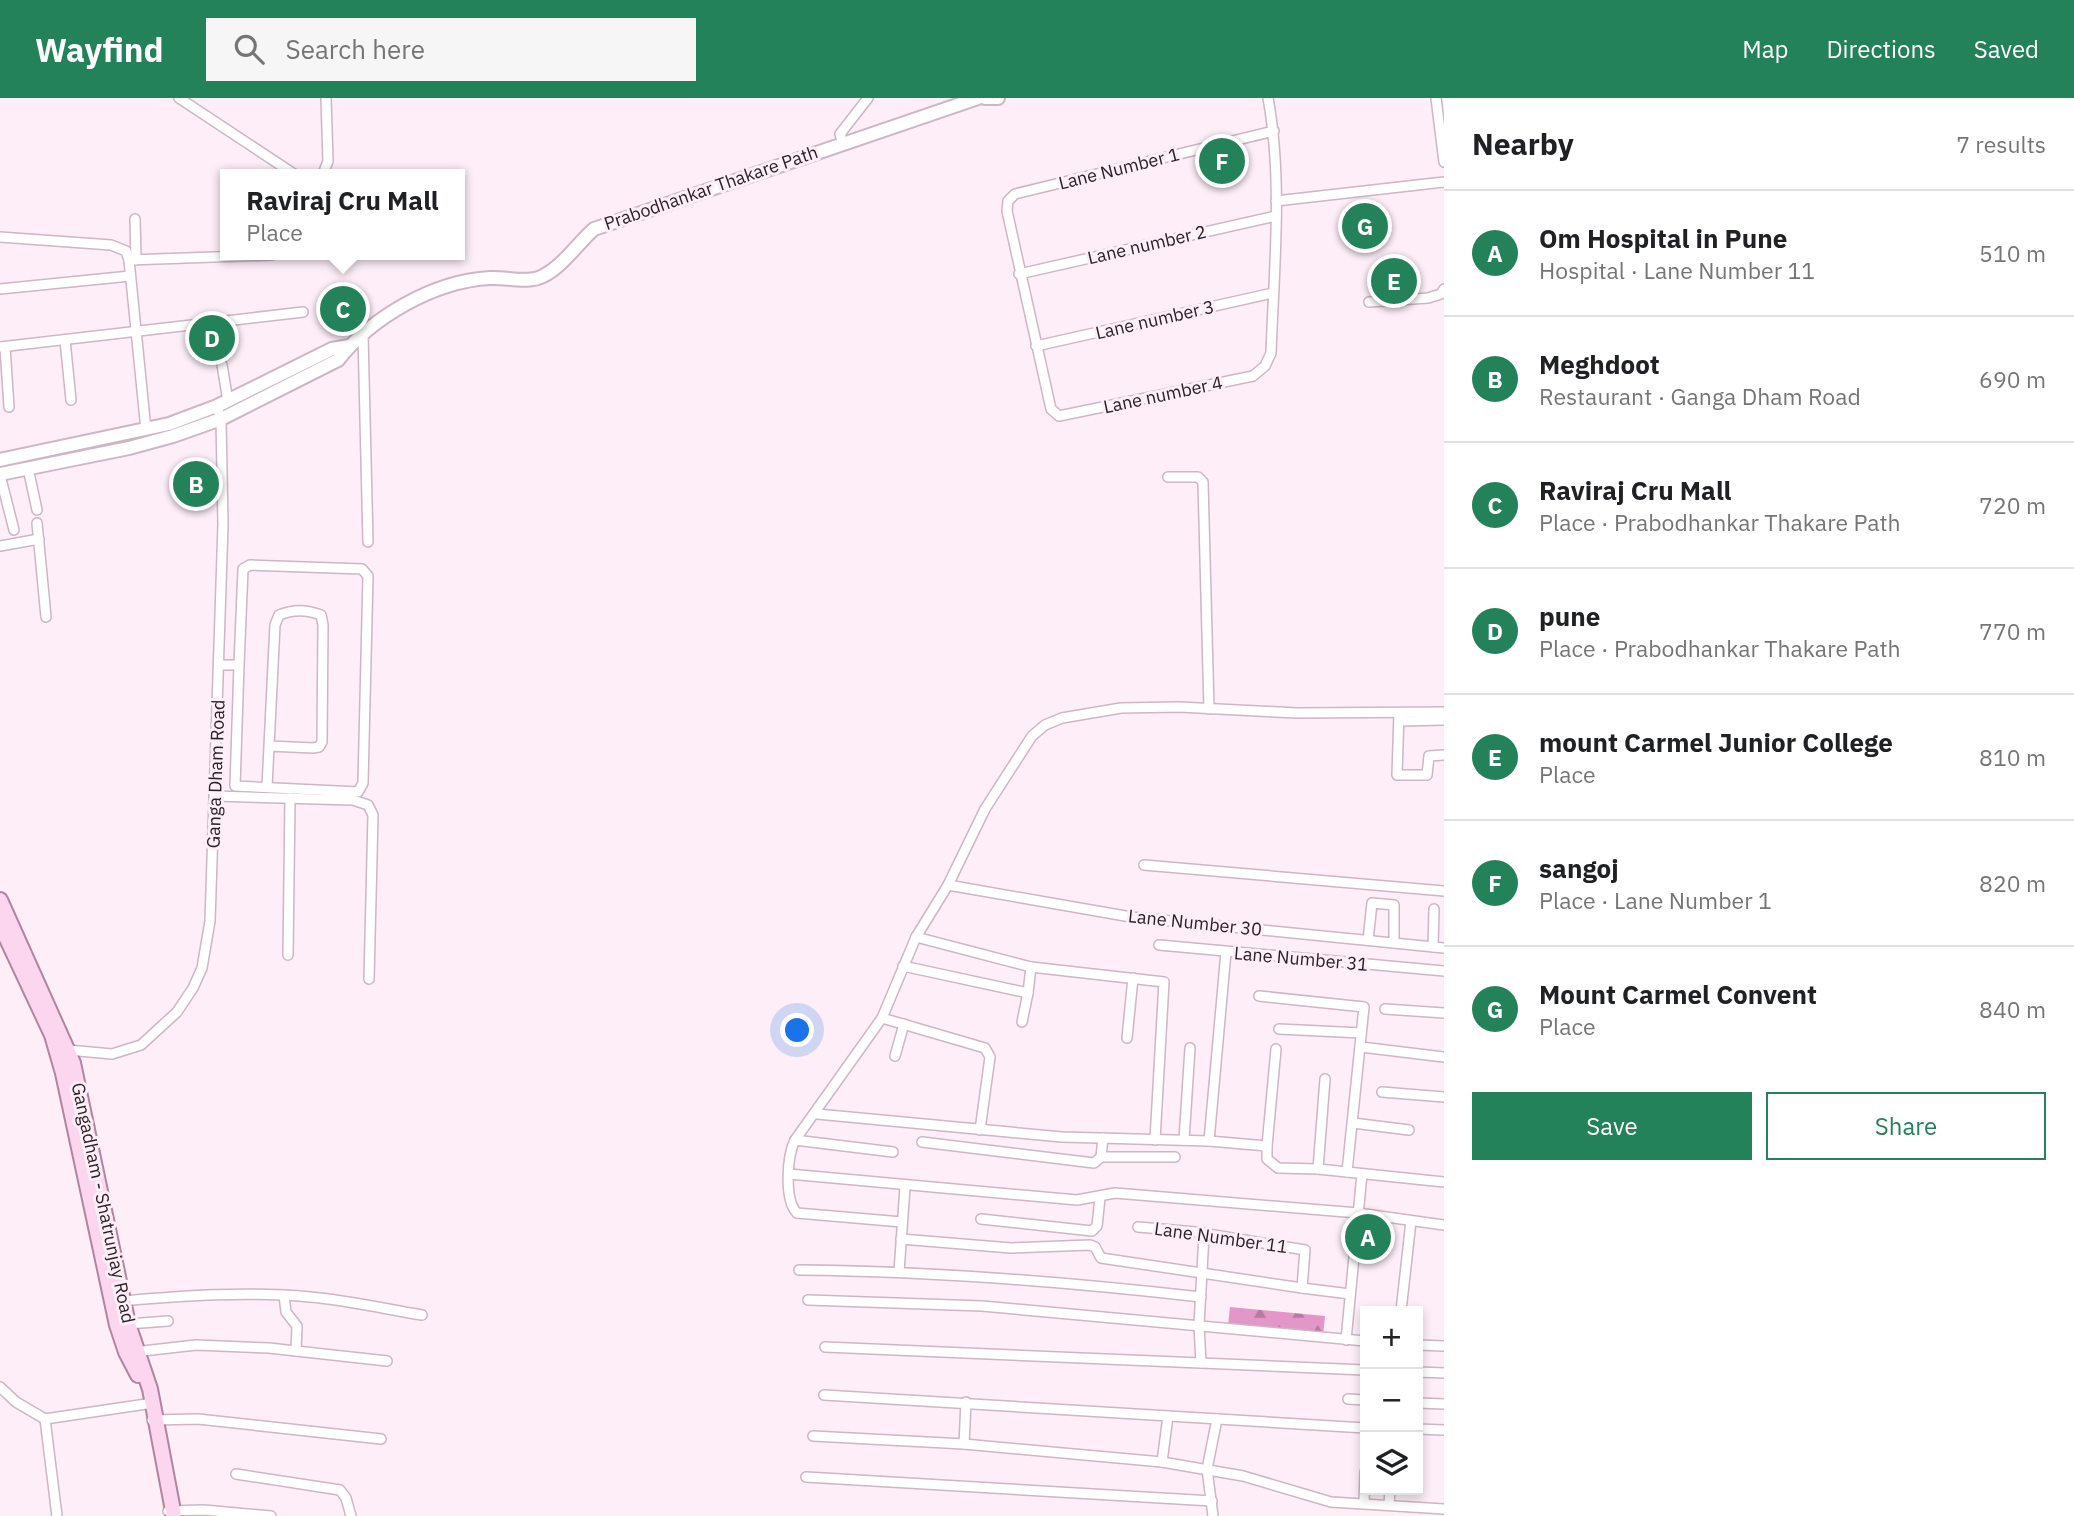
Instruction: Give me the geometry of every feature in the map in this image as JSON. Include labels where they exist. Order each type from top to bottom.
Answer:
[{"type":"main road","name":"Prabodhankar Thakare Path","points":[[0,474],[129,448],[338,360],[349,346],[389,314],[421,297],[477,280],[541,278],[556,268],[594,229],[978,98]]},
{"type":"main road","points":[[985,98],[998,98]]},
{"type":"main road","name":"Prabodhankar Thakare Path","points":[[0,460],[146,430],[222,408],[332,349],[349,346]]},
{"type":"main road","name":"Gangadham - Shatrunjay Road","points":[[0,900],[62,1051],[118,1301],[138,1376],[154,1420],[171,1514]]},
{"type":"main road","name":"Gangadham - Shatrunjay Road","points":[[0,924],[62,1051]]},
{"type":"main road","name":"Gangadham - Shatrunjay Road","points":[[118,1301],[128,1324],[131,1352]]},
{"type":"street","points":[[179,98],[287,169]]},
{"type":"street","points":[[325,169],[328,161],[326,98]]},
{"type":"street","points":[[843,143],[840,134],[868,98]]},
{"type":"street","points":[[1268,98],[1274,131],[1276,201],[1273,293]]},
{"type":"street","points":[[1436,98],[1444,162]]},
{"type":"street","name":"Lane Number 1","points":[[1018,274],[1007,211],[1008,201],[1014,194],[1274,131]]},
{"type":"street","points":[[1276,201],[1444,182]]},
{"type":"street","name":"Lane number 2","points":[[1018,274],[1276,216]]},
{"type":"street","points":[[135,219],[130,276],[146,430]]},
{"type":"street","points":[[0,237],[111,245],[126,251],[133,260]]},
{"type":"street","points":[[133,260],[220,257]]},
{"type":"street","points":[[1018,274],[1036,346]]},
{"type":"street","points":[[0,289],[130,276]]},
{"type":"street","points":[[1369,302],[1428,298],[1441,294],[1444,289]]},
{"type":"street","name":"Lane number 3","points":[[1036,346],[1273,293]]},
{"type":"street","name":"Lane number 4","points":[[1036,346],[1051,409],[1059,416],[1253,376],[1265,366],[1271,353],[1273,293]]},
{"type":"street","points":[[9,407],[2,347],[303,312]]},
{"type":"street","points":[[363,335],[368,542]]},
{"type":"street","points":[[65,340],[71,400]]},
{"type":"street","name":"Ganga Dham Road","points":[[62,1051],[112,1054],[141,1045],[177,1012],[193,988],[208,945],[223,524],[222,365]]},
{"type":"street","points":[[28,468],[37,510]]},
{"type":"street","points":[[0,474],[14,530]]},
{"type":"street","points":[[1168,477],[1198,477],[1203,482],[1209,709]]},
{"type":"street","points":[[37,523],[46,617]]},
{"type":"street","points":[[0,546],[39,539]]},
{"type":"street","points":[[250,565],[356,568],[368,576],[363,783],[358,792],[235,786],[239,665],[243,569],[250,565]]},
{"type":"street","points":[[267,788],[269,746],[275,625],[279,615],[291,610],[321,614],[322,742],[319,747],[313,748],[269,746]]},
{"type":"street","points":[[219,665],[239,665]]},
{"type":"street","points":[[902,1222],[797,1213],[792,1206],[788,1155],[795,1140],[817,1114],[882,1018],[916,937],[948,885],[1004,777],[1032,736],[1045,724],[1121,708],[1209,709],[1444,720]]},
{"type":"street","points":[[1399,717],[1444,712]]},
{"type":"street","points":[[1399,717],[1396,773],[1399,777],[1427,775],[1429,756],[1444,755]]},
{"type":"street","points":[[215,796],[353,800],[369,805],[373,815],[369,979]]},
{"type":"street","points":[[288,955],[290,798]]},
{"type":"street","points":[[1144,865],[1444,891]]},
{"type":"street","name":"Lane Number 30","points":[[948,885],[1131,917],[1444,948]]},
{"type":"street","points":[[1373,900],[1374,887]]},
{"type":"street","points":[[1368,940],[1372,903],[1394,905],[1394,943]]},
{"type":"street","points":[[1433,947],[1434,909]]},
{"type":"street","points":[[916,937],[1031,967],[1133,978],[1166,985],[1155,1140]]},
{"type":"street","name":"Lane Number 31","points":[[1159,945],[1444,971]]},
{"type":"street","points":[[1209,1141],[1226,952]]},
{"type":"street","points":[[903,966],[1028,993]]},
{"type":"street","points":[[1022,1022],[1031,967]]},
{"type":"street","points":[[1127,1038],[1133,978]]},
{"type":"street","points":[[1259,996],[1364,1007],[1347,1172]]},
{"type":"street","points":[[1385,1009],[1444,1013]]},
{"type":"street","points":[[882,1018],[985,1048],[990,1057],[980,1130]]},
{"type":"street","points":[[895,1056],[904,1024]]},
{"type":"street","points":[[1279,1029],[1362,1033]]},
{"type":"street","points":[[1184,1140],[1190,1048]]},
{"type":"street","points":[[1361,1048],[1444,1057]]},
{"type":"street","points":[[1276,1049],[1267,1159],[1278,1168],[1318,1169],[1444,1182]]},
{"type":"street","points":[[1318,1169],[1325,1079]]},
{"type":"street","points":[[1382,1092],[1444,1097]]},
{"type":"street","points":[[817,1114],[980,1130],[1267,1146]]},
{"type":"street","points":[[1353,1123],[1409,1129]]},
{"type":"street","points":[[922,1142],[1087,1162],[1098,1161],[1101,1157],[1103,1138]]},
{"type":"street","points":[[795,1140],[893,1152]]},
{"type":"street","points":[[1101,1157],[1175,1157]]},
{"type":"street","points":[[789,1174],[905,1187],[1077,1200],[1100,1198],[1115,1193],[1358,1213],[1444,1225]]},
{"type":"street","points":[[1346,1340],[1362,1174]]},
{"type":"street","points":[[899,1272],[905,1187]]},
{"type":"street","points":[[981,1219],[1092,1231],[1097,1226],[1100,1198]]},
{"type":"street","points":[[1402,1306],[1411,1221]]},
{"type":"street","name":"Lane Number 11","points":[[1138,1227],[1305,1250],[1302,1288]]},
{"type":"street","points":[[1201,1363],[1199,1325],[1204,1235]]},
{"type":"street","points":[[1088,1238],[1101,1258],[1350,1294]]},
{"type":"street","points":[[901,1239],[1011,1248],[1095,1247]]},
{"type":"street","points":[[799,1270],[899,1272],[1077,1283],[1201,1297]]},
{"type":"street","points":[[118,1301],[219,1293],[284,1295],[422,1315]]},
{"type":"street","points":[[284,1295],[286,1312],[297,1326],[296,1351]]},
{"type":"street","points":[[808,1300],[982,1306],[1360,1341]]},
{"type":"street","points":[[128,1324],[167,1321]]},
{"type":"street","points":[[131,1352],[196,1345],[296,1351],[387,1361]]},
{"type":"street","points":[[1423,1345],[1444,1346]]},
{"type":"street","points":[[825,1347],[1360,1370]]},
{"type":"street","points":[[1423,1372],[1444,1373]]},
{"type":"street","points":[[0,1387],[16,1402],[45,1419],[150,1404]]},
{"type":"street","points":[[824,1395],[1360,1428]]},
{"type":"street","points":[[1348,1399],[1360,1400]]},
{"type":"street","points":[[964,1444],[966,1402]]},
{"type":"street","points":[[1423,1403],[1444,1404]]},
{"type":"street","points":[[1162,1461],[1168,1416]]},
{"type":"street","points":[[45,1419],[57,1516]]},
{"type":"street","points":[[154,1420],[198,1419],[381,1438]]},
{"type":"street","points":[[1213,1516],[1207,1469],[1217,1419]]},
{"type":"street","points":[[1423,1429],[1444,1430]]},
{"type":"street","points":[[813,1436],[964,1444],[1162,1461],[1243,1476],[1331,1502],[1389,1504],[1442,1511]]},
{"type":"street","points":[[236,1474],[340,1490],[346,1498],[351,1516]]},
{"type":"street","points":[[806,1477],[1212,1501]]},
{"type":"street","points":[[1364,1495],[1364,1503]]},
{"type":"street","points":[[1389,1504],[1390,1495]]},
{"type":"street","points":[[171,1514],[204,1510],[271,1516]]},
{"type":"green space","points":[[1230,1307],[1325,1316],[1323,1336],[1228,1326]]},
{"type":"place","name":"sangoj","points":[[1222,161]]},
{"type":"place","name":"Mount Carmel Convent","points":[[1365,226]]},
{"type":"place","name":"mount Carmel Junior College","points":[[1394,281]]},
{"type":"place","name":"Raviraj Cru Mall","points":[[343,309]]},
{"type":"place","name":"pune","points":[[212,338]]},
{"type":"place","name":"Meghdoot","points":[[196,484]]},
{"type":"place","name":"Om Hospital in Pune","points":[[1368,1237]]}]
